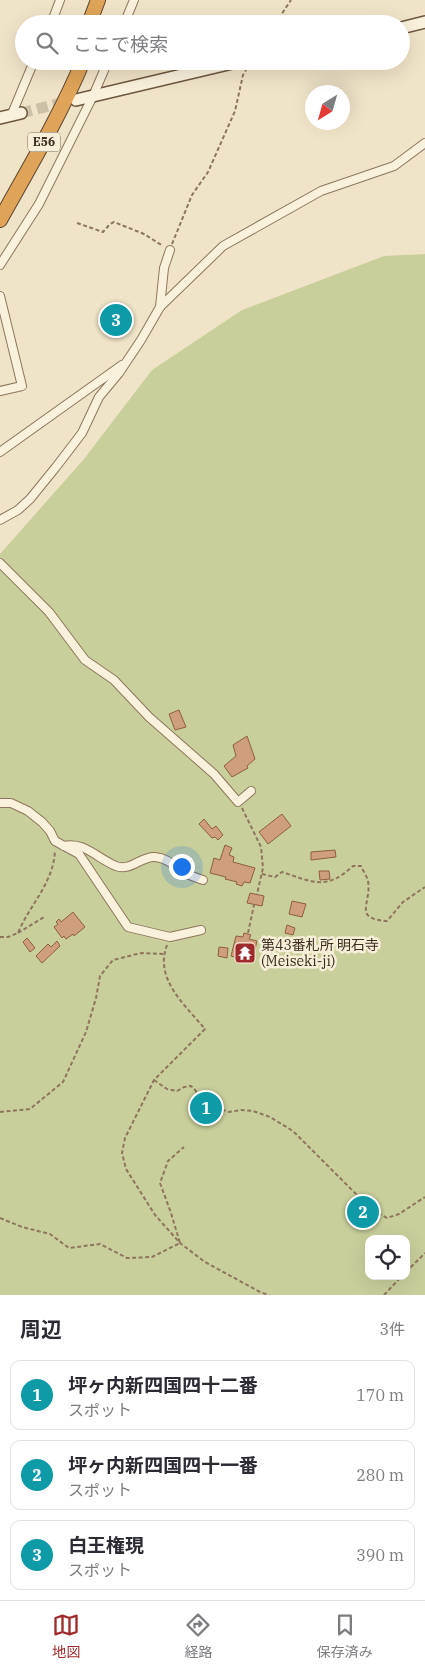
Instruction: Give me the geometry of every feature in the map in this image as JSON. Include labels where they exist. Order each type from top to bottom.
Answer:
[{"type":"highway","points":[[92,15],[98,0]]},
{"type":"highway","points":[[102,15],[108,0]]},
{"type":"highway","name":"E56","points":[[0,205],[28,156],[69,70]]},
{"type":"highway","name":"E56","points":[[0,220],[52,127],[79,70]]},
{"type":"main road","points":[[410,26],[425,22]]},
{"type":"main road","points":[[76,100],[220,70]]},
{"type":"street","points":[[54,15],[60,0]]},
{"type":"street","points":[[128,15],[134,0]]},
{"type":"street","points":[[11,116],[30,70]]},
{"type":"street","points":[[0,265],[38,204],[93,96],[104,70]]},
{"type":"street","points":[[0,520],[18,510],[30,499],[82,433],[99,397],[141,340],[160,307],[223,246],[321,191],[394,166],[425,142]]},
{"type":"street","points":[[160,307],[164,268],[170,250]]},
{"type":"street","points":[[0,296],[22,386],[0,391]]},
{"type":"street","points":[[0,452],[125,362]]},
{"type":"street","points":[[0,563],[49,612],[85,660],[114,680],[149,717],[214,774],[238,802],[251,791]]},
{"type":"street","points":[[0,803],[11,803],[28,811],[42,822],[50,831],[55,841],[79,854],[128,927],[170,937],[201,930]]},
{"type":"street","points":[[64,846],[79,845],[116,866],[125,868],[145,859],[154,857],[165,858],[186,874],[203,880]]},
{"type":"path","points":[[281,15],[291,0]]},
{"type":"path","points":[[77,223],[103,232],[114,222],[144,234],[170,250],[192,195],[208,172],[235,110],[244,70]]},
{"type":"path","points":[[238,802],[261,847],[263,868],[257,894]]},
{"type":"path","points":[[18,933],[23,920],[38,901],[51,871],[55,854],[55,841]]},
{"type":"path","points":[[262,874],[275,877],[282,872],[313,882],[326,882],[341,877],[353,866],[361,866],[368,880],[367,915],[372,920],[387,922],[403,902],[425,887]]},
{"type":"path","points":[[248,933],[254,905]]},
{"type":"path","points":[[0,937],[8,937],[18,933],[44,917]]},
{"type":"path","points":[[170,937],[163,954],[164,971],[170,987],[205,1029],[154,1080],[129,1128],[122,1153],[126,1169],[154,1215],[180,1244],[206,1262],[260,1292],[269,1295]]},
{"type":"path","points":[[0,1112],[30,1109],[63,1082],[86,1032],[100,976],[113,960],[141,953],[163,954]]},
{"type":"path","points":[[154,1080],[167,1089],[177,1091],[190,1086],[198,1094],[198,1102],[229,1112],[253,1111],[270,1116],[293,1131],[355,1193],[387,1218],[399,1214],[425,1197]]},
{"type":"path","points":[[180,1244],[160,1183],[168,1161],[184,1147]]},
{"type":"path","points":[[0,1218],[22,1227],[50,1234],[69,1248],[100,1244],[127,1258],[152,1257],[180,1244]]},
{"type":"path","points":[[410,1268],[425,1253]]},
{"type":"path","points":[[384,1295],[398,1280]]},
{"type":"green space","points":[[425,254],[425,1295],[0,1295],[0,554],[84,459],[152,370],[242,310],[384,256]]},
{"type":"building","points":[[179,710],[186,727],[175,730],[169,714]]},
{"type":"building","points":[[247,736],[255,759],[247,766],[248,768],[232,777],[224,766],[236,756],[233,745]]},
{"type":"building","points":[[282,814],[291,826],[268,844],[259,832]]},
{"type":"building","points":[[204,819],[212,829],[216,826],[223,835],[218,840],[215,837],[212,838],[199,824]]},
{"type":"building","points":[[225,845],[232,848],[229,855],[234,857],[233,862],[255,868],[250,883],[244,882],[242,886],[236,884],[237,882],[225,879],[226,877],[210,873],[214,858],[220,860]]},
{"type":"building","points":[[335,850],[336,857],[311,860],[311,852]]},
{"type":"building","points":[[319,871],[329,871],[330,879],[320,880]]},
{"type":"building","points":[[250,893],[264,896],[262,906],[247,903]]},
{"type":"building","points":[[292,901],[306,904],[302,917],[289,914]]},
{"type":"building","points":[[73,912],[85,927],[74,936],[73,934],[66,939],[64,936],[62,938],[54,927],[58,924],[56,922],[59,919],[61,922]]},
{"type":"building","points":[[287,925],[295,928],[293,935],[285,933]]},
{"type":"building","points":[[244,933],[251,935],[249,939],[257,941],[252,962],[231,956],[236,936],[243,937]]},
{"type":"building","points":[[27,938],[35,948],[30,952],[23,942]]},
{"type":"building","points":[[57,941],[60,946],[42,963],[36,956],[48,944],[51,947]]},
{"type":"building","points":[[219,947],[228,948],[227,958],[218,956]]},
{"type":"tunnel","points":[[21,113],[69,101]]},
{"type":"place","name":"白王権現","points":[[116,320]]},
{"type":"place","name":"第43番札所 明石寺 (Meiseki-ji)","points":[[245,953]]},
{"type":"place","name":"坪ヶ内新四国四十二番","points":[[206,1108]]},
{"type":"place","name":"坪ヶ内新四国四十一番","points":[[363,1212]]}]
